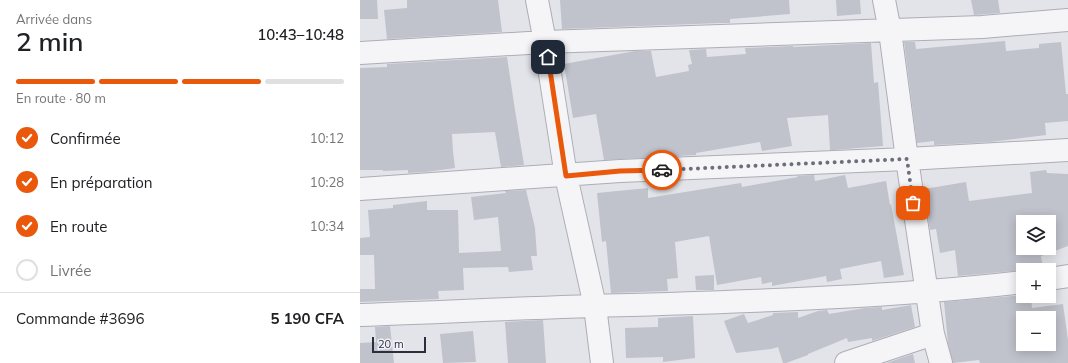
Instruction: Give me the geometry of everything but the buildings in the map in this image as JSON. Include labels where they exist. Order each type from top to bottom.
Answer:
[{"type":"street","points":[[537,0],[566,176],[595,306],[602,363]]},
{"type":"street","points":[[884,0],[890,31],[926,291],[933,334],[941,363]]},
{"type":"street","points":[[360,53],[545,42],[982,28],[1068,20]]},
{"type":"street","points":[[360,188],[566,176],[620,171],[907,159],[1068,150]]},
{"type":"street","points":[[1056,278],[1068,276]]},
{"type":"street","points":[[360,315],[803,299],[972,288],[1016,283]]},
{"type":"street","points":[[846,363],[933,334]]},
{"type":"way so far","points":[[662,170],[907,159],[913,203]]},
{"type":"route","points":[[548,57],[566,176],[620,171],[662,170]]}]
